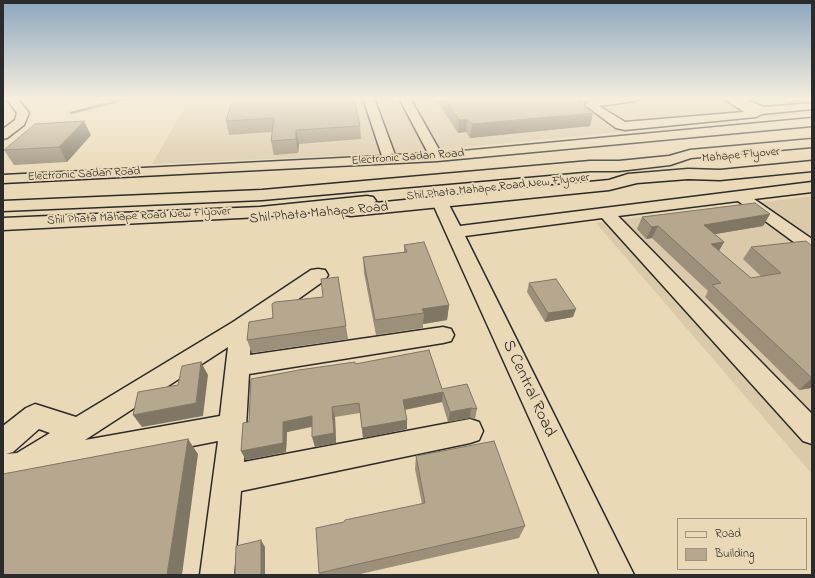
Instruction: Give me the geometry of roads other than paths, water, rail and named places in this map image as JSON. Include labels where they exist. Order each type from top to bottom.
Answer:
[{"type":"main road","points":[[619,166],[670,160],[690,154],[812,143]]},
{"type":"main road","name":"Mahape Flyover","points":[[688,174],[704,164],[812,149]]},
{"type":"main road","name":"Mahape Flyover","points":[[670,160],[704,164],[812,157]]},
{"type":"main road","name":"Shil Phata Mahape Road","points":[[3,206],[262,195],[590,166],[619,166]]},
{"type":"main road","name":"Shil Phata Mahape Road New Flyover","points":[[3,224],[260,212],[599,175],[619,166]]},
{"type":"main road","points":[[634,179],[688,174],[720,175],[812,166]]},
{"type":"main road","name":"Shil Phata Mahape Road New Flyover","points":[[3,215],[261,203],[599,175],[634,179]]},
{"type":"main road","name":"Shil Phata Mahape Road","points":[[3,233],[258,220],[609,185],[634,179]]},
{"type":"street","points":[[3,135],[16,125]]},
{"type":"street","points":[[378,125],[390,160]]},
{"type":"street","points":[[419,125],[437,157]]},
{"type":"street","points":[[622,125],[632,125]]},
{"type":"street","points":[[672,125],[690,134]]},
{"type":"street","points":[[741,125],[746,128]]},
{"type":"street","name":"Electronic Sadan Road","points":[[3,179],[437,157],[779,125]]},
{"type":"street","points":[[454,232],[812,187]]},
{"type":"street","points":[[738,196],[812,247]]},
{"type":"street","name":"S Central Road","points":[[440,202],[617,575]]},
{"type":"street","points":[[606,212],[812,432]]},
{"type":"street","points":[[11,468],[78,430],[241,328],[318,275]]},
{"type":"street","points":[[217,575],[228,479],[241,328]]},
{"type":"street","points":[[238,366],[443,335]]},
{"type":"street","points":[[3,443],[35,416],[78,430]]},
{"type":"street","points":[[11,468],[232,426]]},
{"type":"street","points":[[228,479],[470,431]]}]
